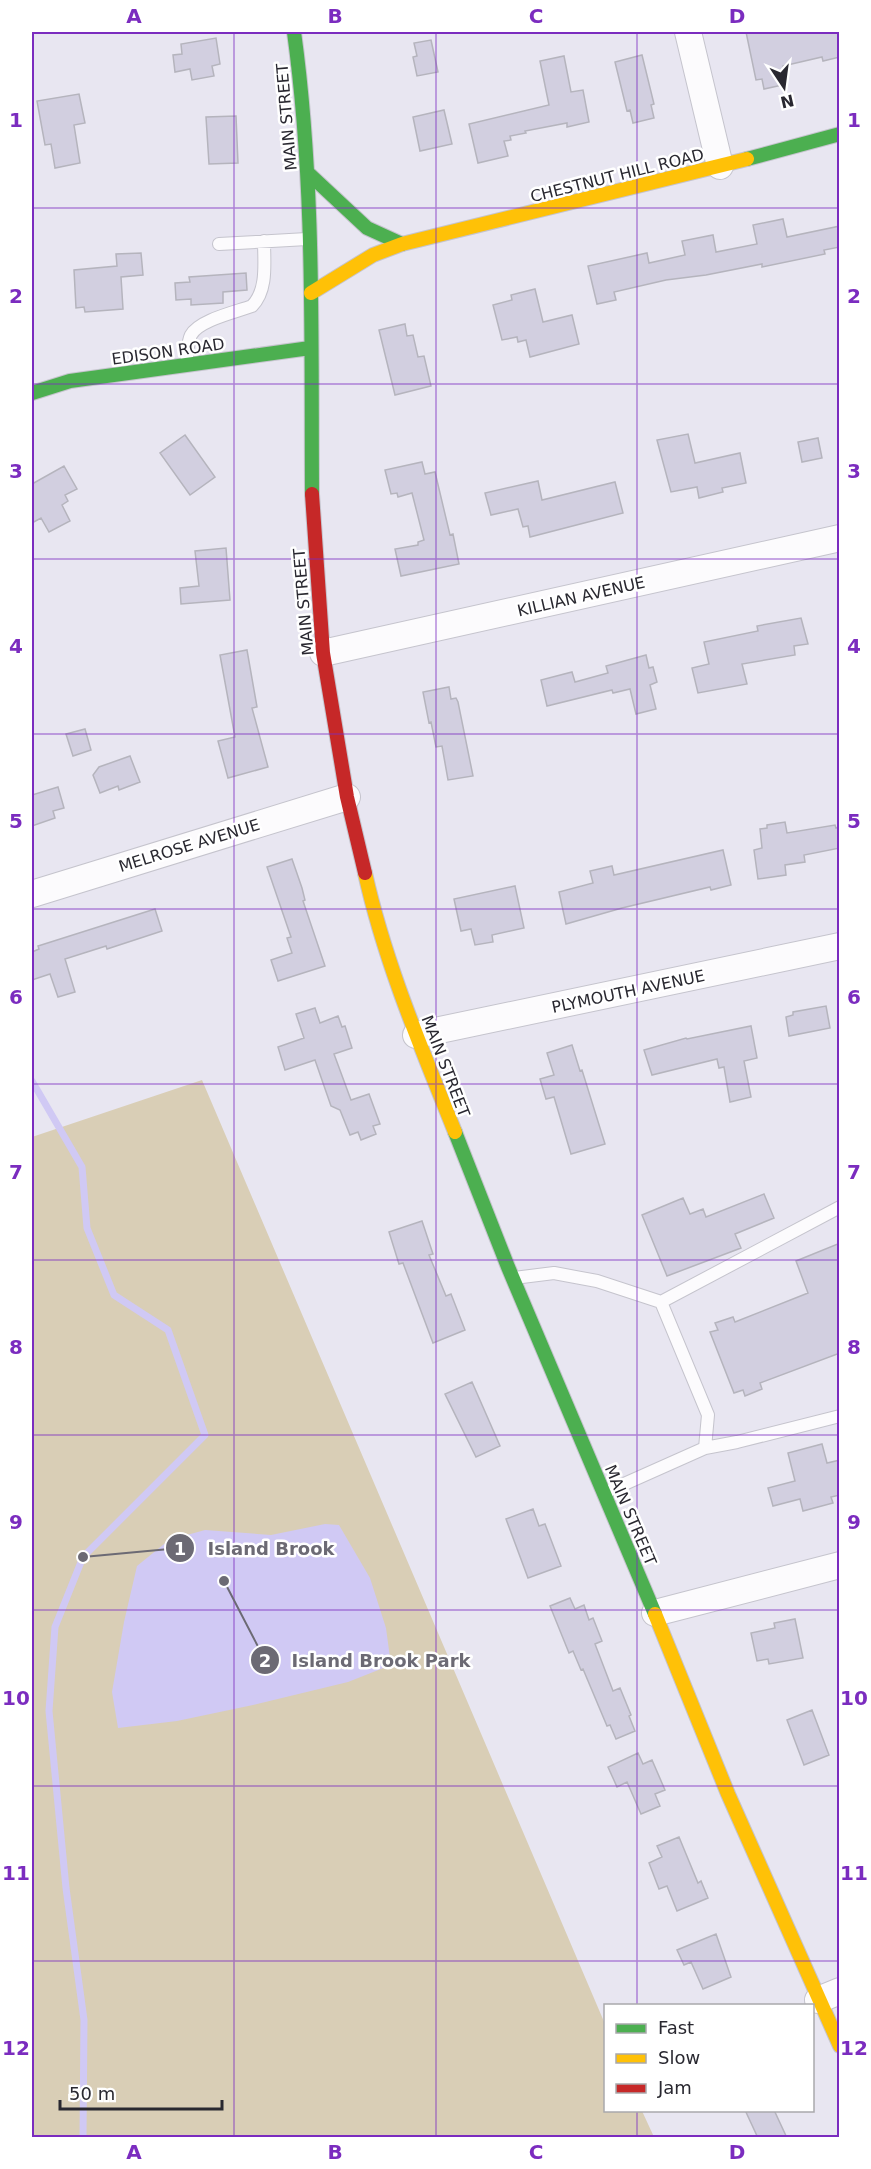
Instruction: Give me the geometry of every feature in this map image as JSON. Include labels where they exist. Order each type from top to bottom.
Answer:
[{"type":"main road","name":"MAIN STREET","points":[[294,32],[307,172],[311,293],[312,511],[323,653],[347,797],[376,922],[416,1035],[513,1278],[655,1613],[728,1794],[829,1995],[840,2046]]},
{"type":"main road","name":"CHESTNUT HILL ROAD","points":[[311,293],[373,255],[402,244],[720,166],[840,134]]},
{"type":"main road","points":[[307,172],[367,228],[402,244]]},
{"type":"main road","name":"EDISON ROAD","points":[[32,393],[70,381],[310,348]]},
{"type":"street","points":[[688,32],[720,166]]},
{"type":"street","name":"KILLIAN AVENUE","points":[[323,653],[840,538]]},
{"type":"street","name":"MELROSE AVENUE","points":[[32,894],[347,797]]},
{"type":"street","name":"PLYMOUTH AVENUE","points":[[416,1035],[840,946]]},
{"type":"street","points":[[655,1613],[840,1564]]},
{"type":"lane","points":[[219,244],[310,239]]},
{"type":"lane","points":[[186,365],[190,338],[195,330],[207,322],[252,306],[257,301],[261,294],[264,271],[264,241]]},
{"type":"lane","points":[[513,1278],[554,1273],[597,1281],[661,1302],[840,1207]]},
{"type":"lane","points":[[661,1302],[708,1415],[705,1448]]},
{"type":"lane","points":[[604,1494],[705,1448],[737,1443],[840,1416]]},
{"type":"shaded area","points":[[202,1080],[604,2022],[604,2112],[642,2112],[654,2137],[32,2137],[32,1137]]},
{"type":"shaded area","points":[[325,1524],[339,1525],[370,1578],[386,1628],[391,1665],[348,1682],[253,1705],[177,1721],[118,1728],[112,1692],[124,1622],[137,1566],[169,1540],[205,1530],[271,1535]]},
{"type":"building","points":[[746,32],[840,32],[840,57],[823,61],[822,57],[783,66],[787,84],[764,89],[762,79],[756,80]]},
{"type":"building","points":[[216,38],[220,64],[212,66],[214,76],[192,80],[190,69],[175,72],[173,55],[182,54],[181,44]]},
{"type":"building","points":[[431,40],[438,72],[417,76],[413,57],[417,56],[414,43]]},
{"type":"building","points":[[642,55],[654,104],[651,105],[654,118],[633,123],[630,110],[627,111],[615,62]]},
{"type":"building","points":[[564,56],[571,92],[583,90],[589,122],[567,127],[567,123],[510,136],[511,140],[504,141],[508,156],[478,163],[469,124],[549,105],[540,61]]},
{"type":"building","points":[[79,94],[85,123],[74,125],[80,163],[55,168],[51,144],[45,145],[37,101]]},
{"type":"building","points":[[444,110],[452,144],[420,151],[413,117]]},
{"type":"building","points":[[236,116],[238,163],[209,164],[206,117]]},
{"type":"building","points":[[783,219],[787,237],[840,226],[840,247],[824,250],[825,254],[762,267],[762,264],[666,280],[614,292],[616,300],[597,304],[588,266],[647,253],[649,263],[685,255],[682,241],[713,235],[716,252],[757,244],[753,225]]},
{"type":"building","points":[[141,253],[143,275],[121,277],[123,309],[85,312],[84,307],[76,308],[74,270],[117,266],[116,254]]},
{"type":"building","points":[[246,273],[247,290],[223,292],[223,303],[191,305],[191,299],[176,300],[175,283],[190,282],[189,277]]},
{"type":"building","points":[[535,289],[543,322],[572,315],[579,344],[530,357],[526,340],[518,342],[517,337],[502,340],[493,305],[512,300],[511,295]]},
{"type":"building","points":[[405,324],[407,336],[413,335],[418,357],[424,356],[431,386],[395,395],[379,330]]},
{"type":"building","points":[[688,434],[695,463],[740,453],[746,483],[722,488],[723,492],[699,498],[697,487],[671,492],[657,440]]},
{"type":"building","points":[[185,435],[215,477],[190,495],[160,453]]},
{"type":"building","points":[[818,438],[822,458],[802,462],[798,442]]},
{"type":"building","points":[[422,462],[425,474],[435,472],[459,564],[401,576],[395,549],[418,545],[418,542],[424,540],[412,493],[398,497],[397,493],[391,494],[385,470]]},
{"type":"building","points":[[64,466],[77,489],[65,495],[68,501],[62,505],[70,521],[49,532],[41,518],[32,523],[32,484]]},
{"type":"building","points":[[538,481],[542,500],[615,482],[623,513],[530,537],[528,526],[523,527],[518,509],[491,515],[485,493]]},
{"type":"building","points":[[226,548],[230,600],[181,604],[180,588],[199,586],[195,551]]},
{"type":"building","points":[[801,618],[808,644],[794,646],[795,655],[742,664],[747,684],[698,693],[692,668],[709,664],[704,642],[758,631],[757,626]]},
{"type":"building","points":[[247,650],[257,707],[252,708],[268,767],[228,778],[218,741],[235,737],[220,655]]},
{"type":"building","points":[[646,655],[649,668],[653,667],[657,682],[650,685],[656,709],[636,714],[630,689],[613,693],[612,690],[547,706],[541,680],[572,672],[575,682],[608,673],[606,666]]},
{"type":"building","points":[[449,687],[451,699],[456,698],[458,702],[473,776],[448,780],[442,746],[436,747],[423,692]]},
{"type":"building","points":[[85,729],[91,750],[73,756],[66,734]]},
{"type":"building","points":[[130,756],[140,782],[119,790],[118,786],[100,793],[93,775],[99,767]]},
{"type":"building","points":[[58,787],[64,808],[53,811],[55,818],[32,826],[32,795]]},
{"type":"building","points":[[785,822],[787,833],[835,825],[836,828],[840,827],[840,848],[804,855],[805,862],[785,865],[786,875],[758,879],[754,850],[762,848],[760,829],[767,828],[767,825]]},
{"type":"building","points":[[723,850],[731,885],[711,890],[710,887],[566,924],[559,892],[593,883],[590,871],[612,866],[614,875]]},
{"type":"building","points":[[292,859],[302,888],[305,900],[303,901],[325,966],[278,981],[271,960],[292,953],[287,938],[291,937],[267,867]]},
{"type":"building","points":[[515,886],[524,928],[492,935],[493,942],[475,945],[471,929],[461,931],[454,899]]},
{"type":"building","points":[[155,909],[162,931],[107,949],[106,946],[65,959],[75,992],[58,997],[50,974],[32,980],[32,952],[39,949],[38,946]]},
{"type":"building","points":[[826,1006],[830,1028],[789,1036],[786,1017],[793,1015],[793,1012]]},
{"type":"building","points":[[315,1008],[320,1023],[338,1016],[342,1027],[345,1026],[352,1048],[334,1054],[351,1100],[369,1094],[380,1124],[373,1126],[376,1134],[361,1140],[358,1132],[350,1135],[340,1110],[331,1106],[315,1060],[285,1070],[278,1047],[304,1038],[296,1014]]},
{"type":"building","points":[[751,1026],[757,1058],[744,1061],[751,1097],[730,1102],[724,1067],[719,1068],[717,1059],[652,1075],[644,1050],[686,1038]]},
{"type":"building","points":[[572,1045],[605,1144],[571,1154],[554,1097],[546,1099],[540,1079],[554,1075],[547,1053]]},
{"type":"building","points":[[764,1194],[774,1218],[735,1234],[741,1248],[667,1276],[642,1215],[683,1198],[690,1214],[703,1209],[706,1217]]},
{"type":"building","points":[[422,1221],[433,1254],[429,1255],[446,1296],[451,1294],[465,1330],[433,1343],[403,1263],[399,1264],[389,1232]]},
{"type":"building","points":[[840,1243],[840,1353],[760,1383],[762,1389],[745,1396],[743,1390],[734,1393],[710,1332],[718,1330],[715,1323],[733,1317],[735,1322],[808,1293],[796,1261]]},
{"type":"building","points":[[472,1382],[500,1446],[476,1457],[445,1394]]},
{"type":"building","points":[[822,1444],[827,1463],[840,1460],[840,1495],[831,1497],[833,1503],[803,1511],[800,1499],[773,1506],[768,1488],[795,1481],[788,1453]]},
{"type":"building","points":[[533,1509],[539,1526],[545,1524],[561,1566],[528,1578],[506,1519]]},
{"type":"building","points":[[570,1598],[575,1609],[584,1605],[589,1620],[593,1618],[602,1641],[595,1644],[613,1691],[620,1688],[631,1715],[629,1716],[635,1731],[616,1739],[610,1725],[607,1726],[583,1669],[581,1670],[573,1651],[569,1653],[550,1606]]},
{"type":"building","points":[[795,1619],[803,1658],[769,1664],[768,1659],[757,1661],[751,1633],[775,1628],[774,1623]]},
{"type":"building","points":[[812,1710],[829,1755],[804,1765],[787,1720]]},
{"type":"building","points":[[638,1753],[643,1764],[652,1760],[665,1790],[655,1794],[660,1806],[641,1814],[627,1782],[617,1787],[608,1767]]},
{"type":"building","points":[[679,1837],[698,1883],[701,1881],[708,1898],[677,1911],[667,1886],[659,1889],[649,1863],[662,1857],[657,1846]]},
{"type":"building","points":[[716,1934],[731,1977],[703,1989],[691,1962],[684,1965],[677,1950]]},
{"type":"building","points":[[746,2112],[775,2112],[787,2138],[758,2138]]},
{"type":"waterway","points":[[32,1081],[82,1167],[87,1228],[114,1295],[168,1330],[205,1435],[83,1557],[55,1627],[49,1711],[66,1888],[84,2020],[83,2138]]},
{"type":"traffic: fast","points":[[294,32],[301,89],[309,204],[312,494]]},
{"type":"traffic: fast","points":[[747,159],[840,134]]},
{"type":"traffic: fast","points":[[307,172],[367,228],[402,244]]},
{"type":"traffic: fast","points":[[32,393],[70,381],[310,348]]},
{"type":"traffic: fast","points":[[455,1132],[508,1267],[655,1614]]},
{"type":"traffic: slow","points":[[311,293],[373,255],[402,244],[747,159]]},
{"type":"traffic: slow","points":[[365,873],[393,972],[455,1132]]},
{"type":"traffic: slow","points":[[655,1614],[728,1794],[840,2046]]},
{"type":"traffic: jam","points":[[312,494],[323,653],[347,797],[365,873]]},
{"type":"place","name":"Island Brook","points":[[83,1557]]},
{"type":"place","name":"Island Brook Park","points":[[224,1581]]}]
